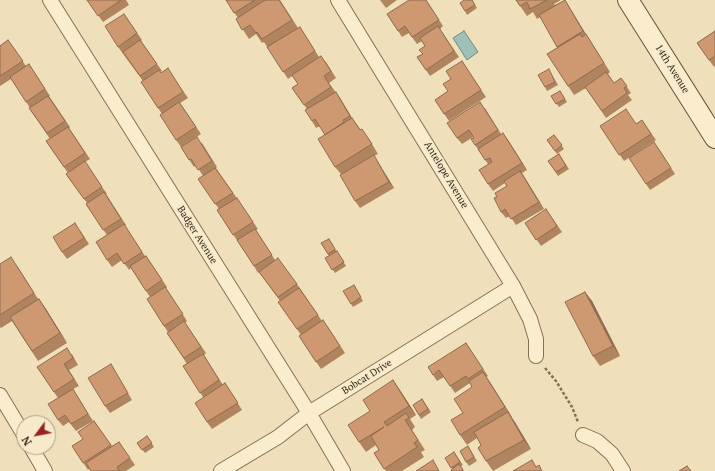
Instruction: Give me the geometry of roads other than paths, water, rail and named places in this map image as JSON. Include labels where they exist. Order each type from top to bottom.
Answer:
[{"type":"street","name":"Badger Avenue","points":[[50,0],[309,413],[342,471]]},
{"type":"street","name":"Antelope Avenue","points":[[338,0],[513,286],[530,319],[536,339],[536,356]]},
{"type":"street","name":"14th Avenue","points":[[628,0],[715,138]]},
{"type":"street","name":"Bobcat Drive","points":[[221,471],[278,437],[309,413],[513,286]]},
{"type":"street","points":[[0,394],[16,421]]},
{"type":"street","points":[[583,435],[597,441],[612,454],[622,471]]},
{"type":"street","points":[[36,455],[45,471]]},
{"type":"water","points":[[464,31],[478,52],[467,60],[453,38]]}]
